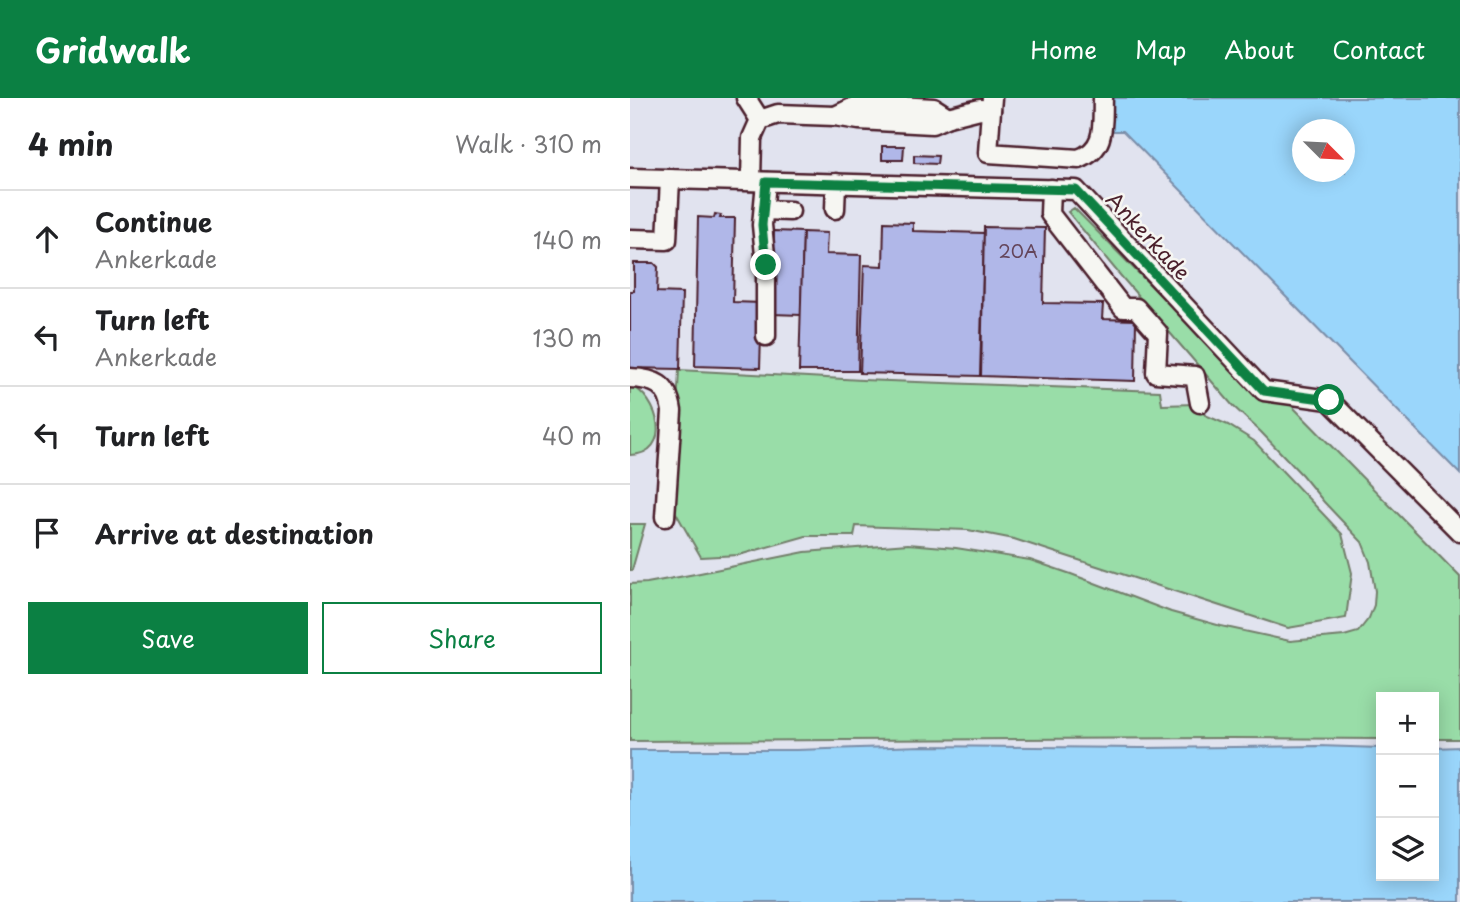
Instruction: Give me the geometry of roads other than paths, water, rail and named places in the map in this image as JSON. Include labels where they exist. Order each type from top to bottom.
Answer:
[{"type":"street","points":[[746,98],[761,120]]},
{"type":"street","points":[[766,336],[766,265],[762,225],[764,210],[752,138],[761,120],[778,114],[835,116],[860,104],[934,108],[948,117],[982,104],[988,153],[1079,159],[1096,148],[1100,139],[1103,98]]},
{"type":"street","name":"Ankerkade","points":[[630,178],[1076,190],[1264,391],[1329,400],[1460,532]]},
{"type":"street","points":[[630,239],[667,240],[670,179]]},
{"type":"street","points":[[835,209],[836,183]]},
{"type":"street","points":[[1051,189],[1049,214],[1123,308],[1136,308],[1158,333],[1156,373],[1195,376],[1200,403]]},
{"type":"street","points":[[764,210],[790,211]]},
{"type":"street","points":[[630,378],[656,382],[670,396],[672,411],[665,517]]},
{"type":"water","points":[[1112,98],[1460,98],[1460,474],[1123,131],[1110,131]]},
{"type":"water","points":[[922,746],[1376,748],[1376,881],[1439,881],[1439,748],[1460,747],[1460,902],[630,902],[630,750],[796,750]]}]
